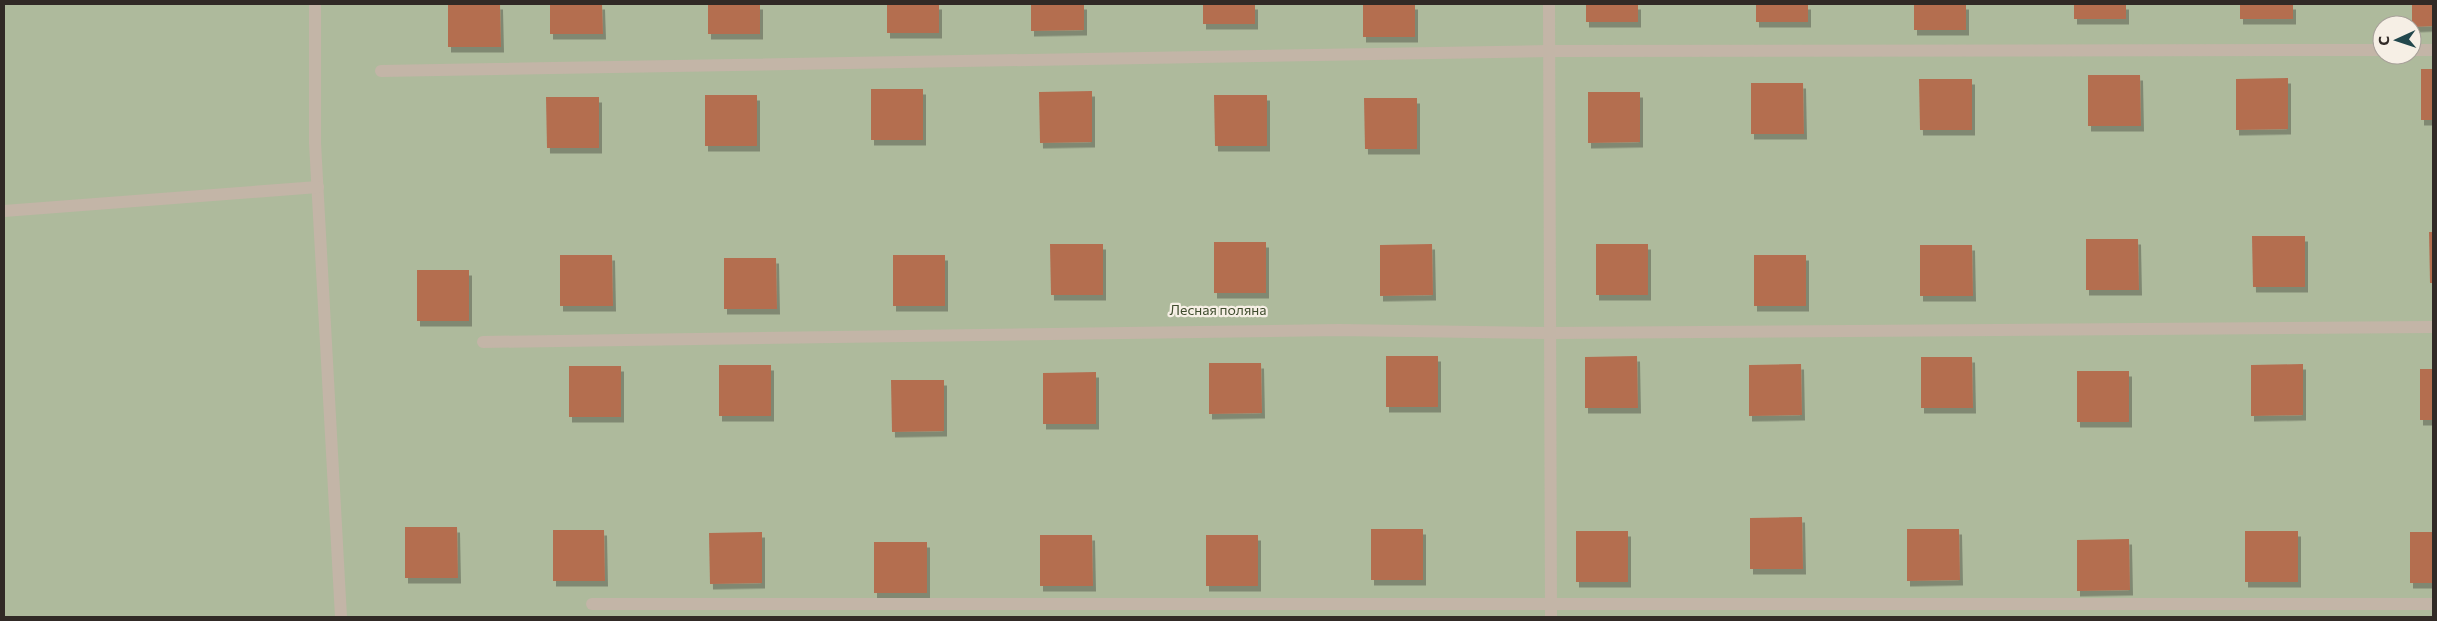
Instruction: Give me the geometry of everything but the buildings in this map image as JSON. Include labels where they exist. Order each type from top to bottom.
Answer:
[{"type":"street","points":[[315,4],[316,142],[342,617]]},
{"type":"street","points":[[1549,4],[1550,611]]},
{"type":"street","points":[[381,71],[1549,51],[2372,50]]},
{"type":"street","points":[[4,211],[318,187]]},
{"type":"street","points":[[483,342],[1339,330],[1550,332],[2433,327]]},
{"type":"street","points":[[592,604],[1550,611],[2433,604]]},
{"type":"green space","name":"Лесная поляна","points":[[4,4],[2433,4],[2433,617],[4,617]]}]
